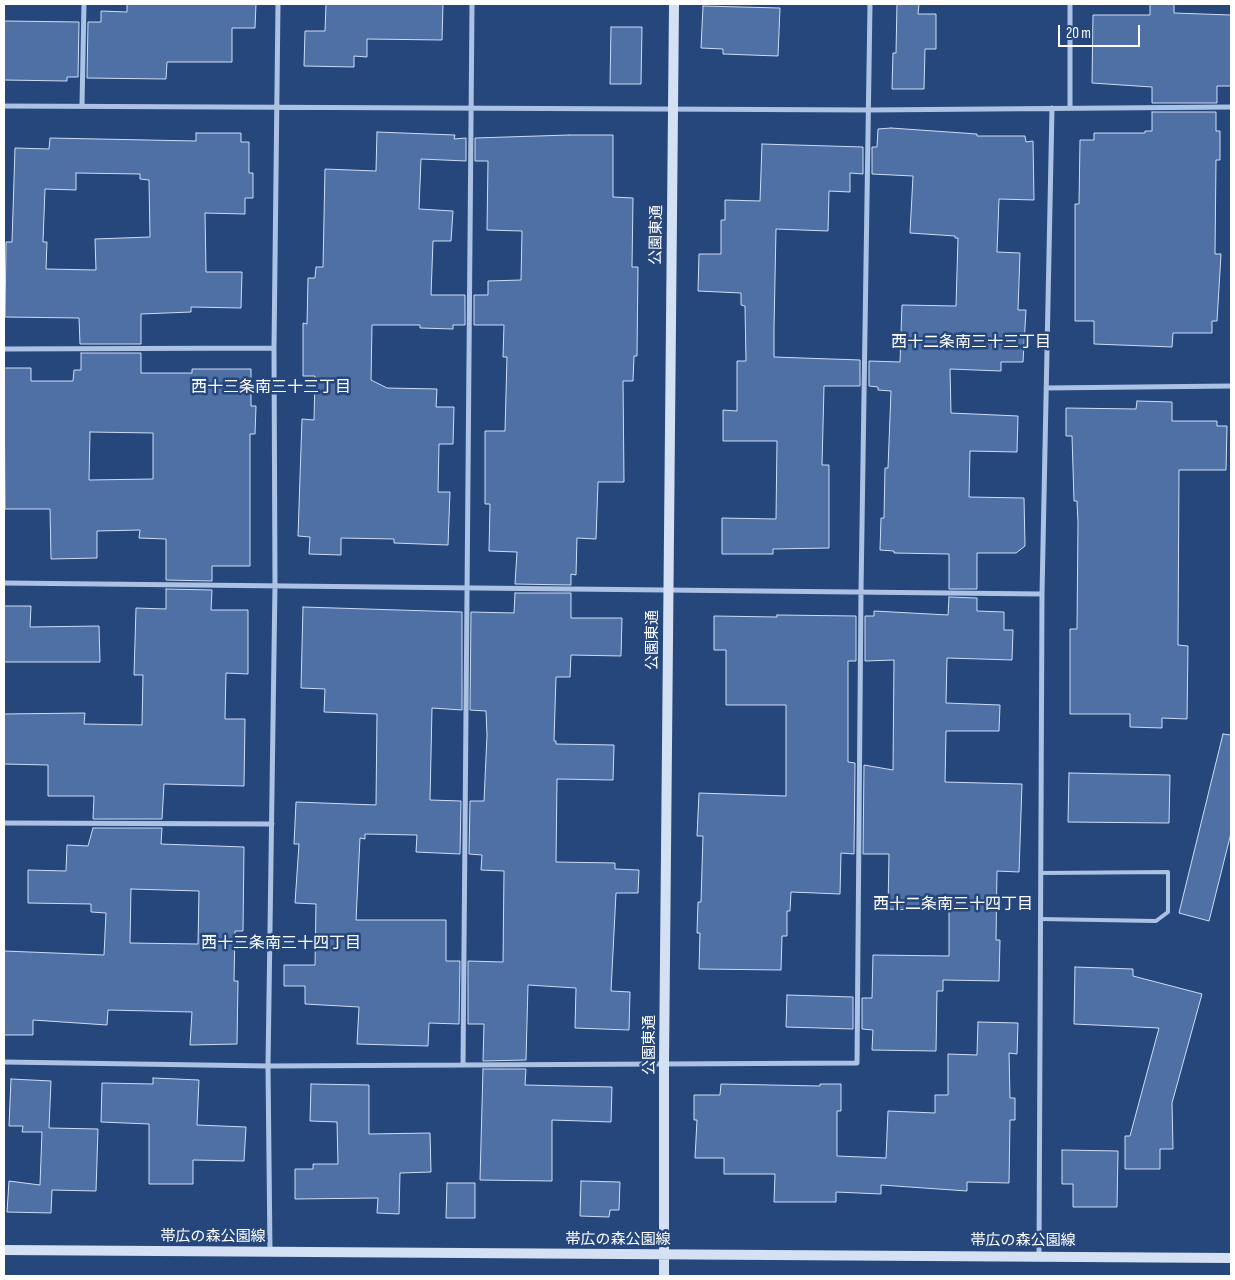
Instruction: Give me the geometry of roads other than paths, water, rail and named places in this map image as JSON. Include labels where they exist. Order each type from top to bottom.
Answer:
[{"type":"street","points":[[82,105],[84,4]]},
{"type":"street","points":[[270,1252],[268,1066],[276,585],[274,348],[278,4]]},
{"type":"street","points":[[463,1065],[472,4]]},
{"type":"street","name":"公園東通","points":[[664,1276],[664,1064],[674,4]]},
{"type":"street","points":[[4,1062],[268,1066],[857,1063],[861,591],[870,4]]},
{"type":"street","points":[[1070,4],[1070,108]]},
{"type":"street","points":[[4,106],[869,110],[1231,107]]},
{"type":"street","points":[[1039,1256],[1042,594],[1052,108]]},
{"type":"street","points":[[4,349],[274,348]]},
{"type":"street","points":[[1046,388],[1231,386]]},
{"type":"street","points":[[4,583],[276,585],[466,590],[861,591],[1042,594]]},
{"type":"street","points":[[4,823],[272,824]]},
{"type":"street","name":"帯広の森公園線","points":[[4,1250],[664,1256],[719,1254],[1231,1258]]},
{"type":"lane","points":[[1040,919],[1156,921],[1168,912],[1168,872],[1041,873]]},
{"type":"district","name":"西十二条南三十三丁目","points":[[971,343]]},
{"type":"district","name":"西十三条南三十三丁目","points":[[271,388]]},
{"type":"district","name":"西十二条南三十四丁目","points":[[953,905]]},
{"type":"district","name":"西十三条南三十四丁目","points":[[281,944]]}]
